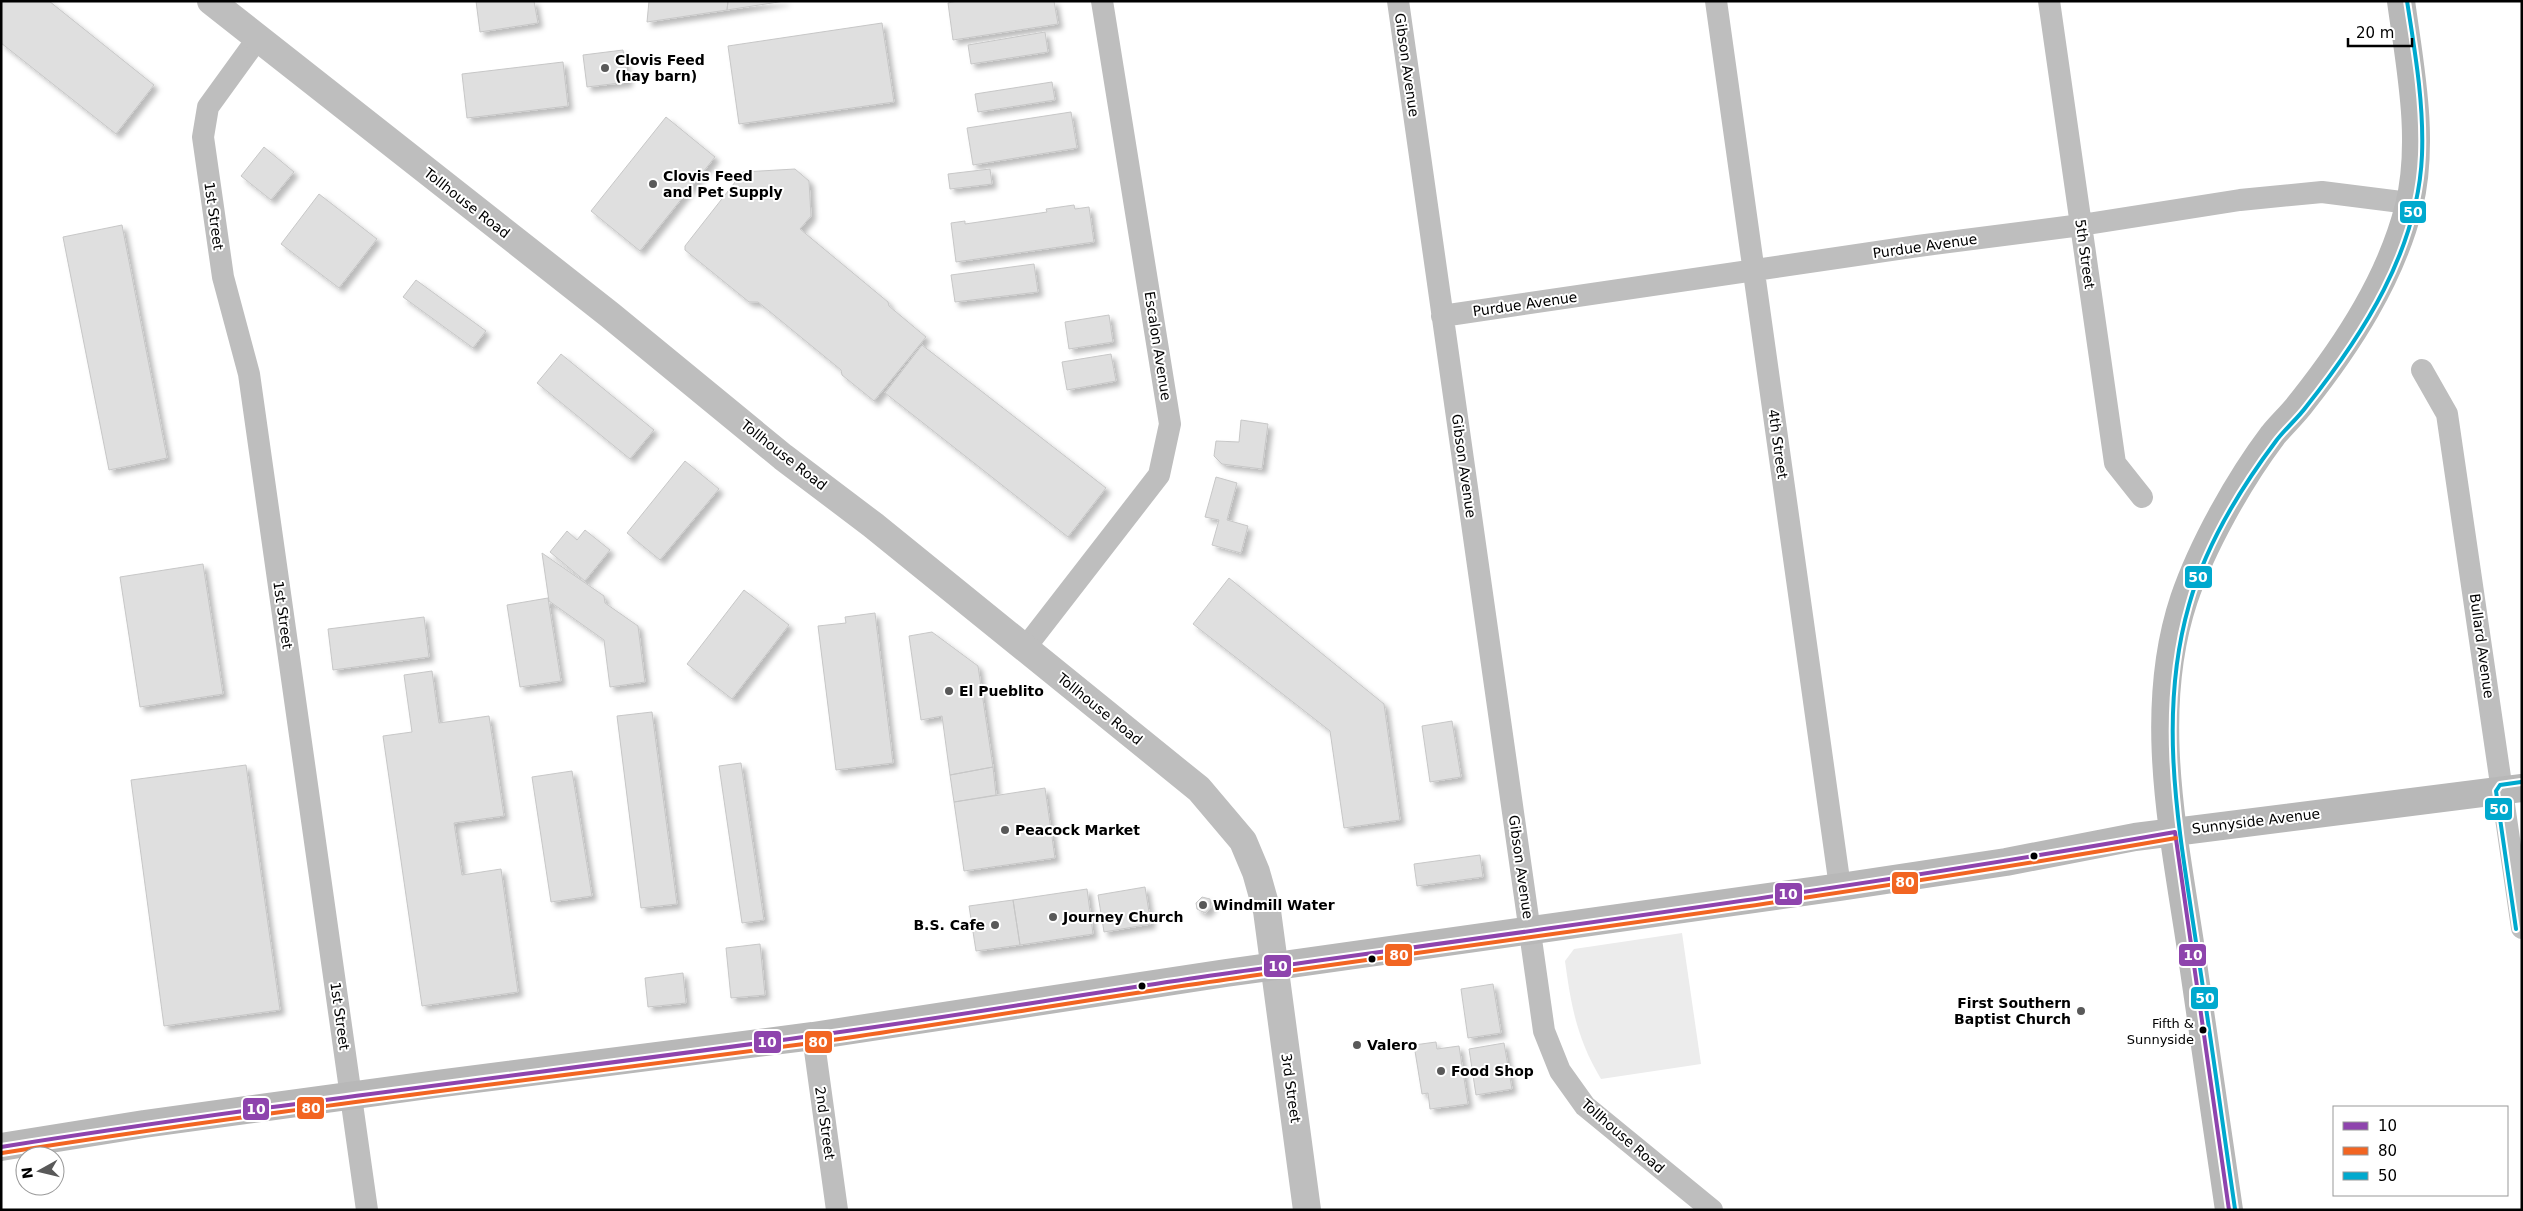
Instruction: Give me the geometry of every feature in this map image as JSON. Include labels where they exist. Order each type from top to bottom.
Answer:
[{"type":"main road","points":[[2229,1210],[2167,766],[2165,714],[2170,659],[2184,599],[2213,533],[2251,467],[2273,435],[2302,402],[2364,313],[2386,272],[2410,203],[2415,151],[2413,86],[2401,1]]},
{"type":"main road","name":"Sunnyside Avenue","points":[[1,1147],[144,1124],[813,1036],[1274,967],[1990,865],[2175,832],[2512,789]]},
{"type":"street","name":"Tollhouse Road","points":[[211,1],[712,396],[783,457],[873,525],[1199,789],[1227,820],[1242,841],[1256,872],[1267,911],[1274,967]]},
{"type":"street","name":"Escalon Avenue","points":[[1024,648],[1159,475],[1170,424],[1102,1]]},
{"type":"street","name":"Gibson Avenue","points":[[1398,1],[1530,931]]},
{"type":"street","name":"4th Street","points":[[1716,1],[1840,887]]},
{"type":"street","name":"5th Street","points":[[2049,1],[2115,463],[2142,497]]},
{"type":"street","name":"1st Street","points":[[258,38],[208,107],[203,137],[223,277],[249,374],[367,1210]]},
{"type":"street","name":"Purdue Avenue","points":[[1442,316],[1754,270],[2081,225],[2240,200],[2322,192],[2410,203]]},
{"type":"street","name":"Bullard Avenue","points":[[2422,370],[2447,414],[2512,789],[2522,928]]},
{"type":"street","name":"Tollhouse Road","points":[[1530,931],[1544,1031],[1554,1060],[1566,1082],[1586,1106],[1712,1210]]},
{"type":"street","name":"3rd Street","points":[[1274,967],[1307,1210]]},
{"type":"street","name":"2nd Street","points":[[813,1036],[837,1210]]},
{"type":"shaded area","points":[[1682,933],[1701,1064],[1601,1079],[1586,1050],[1576,1022],[1565,961],[1574,949]]},
{"type":"building","points":[[1,1],[49,1],[154,85],[116,134],[1,43]]},
{"type":"building","points":[[476,1],[534,1],[538,23],[480,32]]},
{"type":"building","points":[[649,1],[728,1],[727,10],[647,22]]},
{"type":"building","points":[[728,1],[785,1],[727,10]]},
{"type":"building","points":[[957,1],[1054,1],[1058,24],[953,40],[948,3]]},
{"type":"building","points":[[882,23],[894,102],[739,124],[728,46]]},
{"type":"building","points":[[1045,32],[1048,52],[971,64],[968,45]]},
{"type":"building","name":"Clovis Feed (hay barn)","points":[[623,50],[628,82],[587,87],[583,55]]},
{"type":"building","points":[[563,62],[568,106],[467,118],[462,74]]},
{"type":"building","points":[[1052,82],[1055,100],[978,112],[975,94]]},
{"type":"building","points":[[1071,112],[1077,148],[973,165],[967,128]]},
{"type":"building","name":"Clovis Feed and Pet Supply","points":[[666,117],[715,157],[640,251],[591,211]]},
{"type":"building","points":[[264,147],[294,172],[271,200],[241,176]]},
{"type":"building","points":[[795,169],[809,181],[811,216],[800,229],[888,302],[889,306],[926,337],[874,401],[842,375],[841,370],[758,302],[749,302],[685,250],[685,246],[743,172]]},
{"type":"building","points":[[990,169],[992,184],[950,189],[948,174]]},
{"type":"building","points":[[319,194],[377,239],[339,288],[281,244]]},
{"type":"building","points":[[1074,205],[1075,209],[1089,207],[1094,242],[956,262],[951,223],[965,221],[965,224],[1047,212],[1046,209]]},
{"type":"building","points":[[122,225],[167,458],[109,470],[63,237]]},
{"type":"building","points":[[1034,264],[1038,292],[955,302],[951,275]]},
{"type":"building","points":[[416,280],[486,331],[473,348],[403,297]]},
{"type":"building","points":[[1109,315],[1113,342],[1069,349],[1065,322]]},
{"type":"building","points":[[922,345],[1106,488],[1068,537],[885,393]]},
{"type":"building","points":[[561,354],[654,430],[630,459],[537,383]]},
{"type":"building","points":[[1111,354],[1116,381],[1067,390],[1062,362]]},
{"type":"building","points":[[1241,420],[1268,424],[1262,469],[1222,464],[1214,456],[1216,441],[1239,442]]},
{"type":"building","points":[[685,461],[719,489],[660,560],[627,533]]},
{"type":"building","points":[[1216,477],[1237,483],[1227,520],[1248,526],[1241,553],[1212,545],[1219,520],[1205,517]]},
{"type":"building","points":[[585,530],[610,550],[585,581],[550,552],[567,531],[577,540]]},
{"type":"building","points":[[542,553],[604,596],[605,603],[638,626],[645,682],[610,687],[604,640],[549,601]]},
{"type":"building","points":[[203,564],[223,694],[140,707],[120,577]]},
{"type":"building","points":[[1229,578],[1384,704],[1400,820],[1344,828],[1330,731],[1193,624]]},
{"type":"building","points":[[744,590],[789,625],[732,699],[687,664]]},
{"type":"building","points":[[548,598],[561,681],[520,687],[507,605]]},
{"type":"building","points":[[875,613],[893,763],[836,770],[818,626],[846,623],[845,617]]},
{"type":"building","points":[[424,617],[429,657],[333,670],[328,629]]},
{"type":"building","name":"El Pueblito","points":[[932,632],[978,666],[993,767],[950,775],[942,716],[921,720],[909,636]]},
{"type":"building","points":[[432,671],[439,723],[489,716],[504,816],[454,823],[462,875],[501,869],[518,992],[422,1006],[383,736],[412,732],[404,675]]},
{"type":"building","points":[[652,712],[677,904],[641,908],[617,716]]},
{"type":"building","points":[[1452,721],[1461,777],[1430,782],[1422,726]]},
{"type":"building","points":[[741,763],[764,920],[742,923],[719,766]]},
{"type":"building","points":[[246,765],[280,1010],[164,1026],[131,780]]},
{"type":"building","points":[[993,767],[996,795],[954,802],[950,775]]},
{"type":"building","points":[[572,771],[592,896],[551,902],[532,777]]},
{"type":"building","name":"Peacock Market","points":[[1045,788],[1055,858],[964,871],[954,802]]},
{"type":"building","points":[[1480,855],[1483,877],[1417,886],[1414,864]]},
{"type":"building","points":[[1145,887],[1151,924],[1104,932],[1098,895]]},
{"type":"building","name":"Journey Church","points":[[1087,889],[1093,934],[1020,945],[1013,900]]},
{"type":"building","name":"Windmill Water","points":[[1202,897],[1210,899],[1211,908],[1205,913],[1197,909],[1196,903]]},
{"type":"building","name":"B.S. Cafe","points":[[1013,900],[1020,945],[976,951],[969,906]]},
{"type":"building","points":[[760,944],[765,995],[731,998],[726,948]]},
{"type":"building","points":[[683,973],[686,1003],[648,1007],[645,978]]},
{"type":"building","points":[[1493,984],[1501,1033],[1468,1038],[1461,989]]},
{"type":"building","name":"Food Shop","points":[[1436,1042],[1437,1049],[1459,1046],[1468,1104],[1430,1109],[1428,1093],[1422,1094],[1414,1045]]},
{"type":"building","points":[[1504,1043],[1512,1089],[1476,1095],[1469,1049]]},
{"type":"transit line","name":"50","points":[[2235,1209],[2178,815],[2173,731],[2174,689],[2179,647],[2196,583],[2225,519],[2263,459],[2299,416],[2348,351],[2384,290],[2399,257],[2410,224],[2418,190],[2422,155],[2422,116],[2416,58],[2407,1]]},
{"type":"transit line","name":"50","points":[[2516,929],[2496,791],[2500,785],[2521,782]]},
{"type":"transit line","name":"10","points":[[1,1147],[304,1103],[864,1029],[1183,980],[1824,889],[2175,832],[2229,1210]]},
{"type":"transit line","name":"80","points":[[2,1153],[305,1109],[811,1043],[1184,986],[1824,895],[2176,838]]},
{"type":"place","name":"Clovis Feed (hay barn)","points":[[605,68]]},
{"type":"place","name":"Clovis Feed and Pet Supply","points":[[653,184]]},
{"type":"place","name":"El Pueblito","points":[[949,691]]},
{"type":"place","name":"Peacock Market","points":[[1005,830]]},
{"type":"place","name":"Windmill Water","points":[[1203,905]]},
{"type":"place","name":"Journey Church","points":[[1053,917]]},
{"type":"place","name":"B.S. Cafe","points":[[995,925]]},
{"type":"place","name":"First Southern Baptist Church","points":[[2081,1011]]},
{"type":"place","name":"Fifth & Sunnyside","points":[[2203,1030]]},
{"type":"place","name":"Valero","points":[[1357,1045]]},
{"type":"place","name":"Food Shop","points":[[1441,1071]]}]
